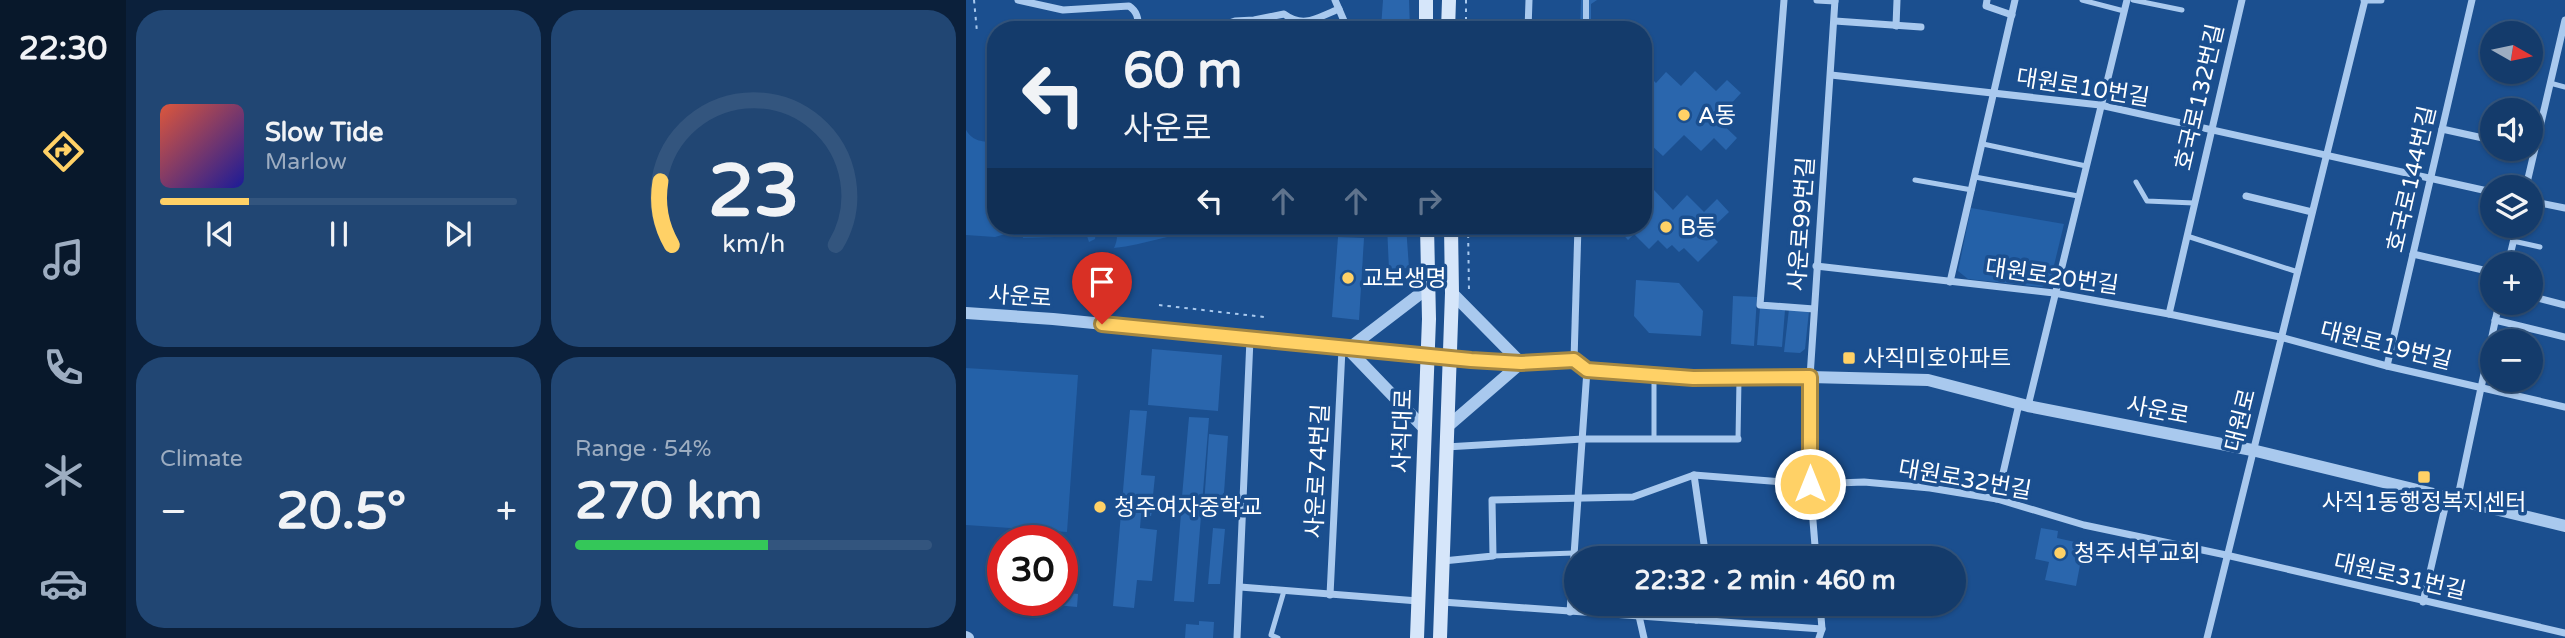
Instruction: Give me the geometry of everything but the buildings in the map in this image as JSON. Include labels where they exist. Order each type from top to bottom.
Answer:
[{"type":"main road","points":[[1426,0],[1426,21]]},
{"type":"main road","points":[[1448,21],[1449,0]]},
{"type":"main road","name":"사직대로","points":[[1418,638],[1429,286],[1427,235]]},
{"type":"main road","name":"사직대로","points":[[1440,638],[1452,293],[1451,235]]},
{"type":"street","points":[[1018,0],[1063,10],[1117,2],[1135,10],[1137,21]]},
{"type":"street","points":[[1335,0],[1344,21]]},
{"type":"street","points":[[1528,21],[1529,0]]},
{"type":"street","points":[[1586,0],[1586,21]]},
{"type":"street","points":[[1784,0],[1760,305],[1814,309]]},
{"type":"street","points":[[1817,0],[1835,1]]},
{"type":"street","points":[[1896,26],[1897,0]]},
{"type":"street","points":[[1987,0],[1986,6],[2012,15]]},
{"type":"street","points":[[1950,282],[1996,93],[2015,0]]},
{"type":"street","points":[[1997,499],[2054,293],[2127,0]]},
{"type":"street","name":"호국로132번길","points":[[2169,314],[2242,0]]},
{"type":"street","points":[[2364,0],[2381,0]]},
{"type":"street","name":"대원로","points":[[2207,638],[2364,0]]},
{"type":"street","name":"호국로144번길","points":[[2387,366],[2472,0]]},
{"type":"street","name":"사운로99번길","points":[[1815,546],[1810,484],[1810,377],[1835,1]]},
{"type":"street","points":[[1309,21],[1339,9]]},
{"type":"street","points":[[1236,21],[1284,13],[1294,21]]},
{"type":"street","points":[[2543,109],[2565,20]]},
{"type":"street","points":[[1835,21],[1921,27]]},
{"type":"street","name":"대원로10번길","points":[[1831,75],[2101,105],[2480,189]]},
{"type":"street","points":[[2442,129],[2480,137]]},
{"type":"street","points":[[2246,196],[2312,212]]},
{"type":"street","points":[[2543,204],[2565,208]]},
{"type":"street","points":[[1575,546],[1587,370],[1574,360],[1579,235]]},
{"type":"street","points":[[2511,252],[2515,238]]},
{"type":"street","points":[[2413,254],[2480,269]]},
{"type":"street","name":"대원로20번길","points":[[1816,266],[2054,293],[2280,337]]},
{"type":"street","points":[[1424,428],[1345,349],[1429,286]]},
{"type":"street","points":[[1447,427],[1521,363],[1452,293]]},
{"type":"street","points":[[2543,299],[2565,304]]},
{"type":"street","name":"사운로","points":[[966,313],[1450,358],[1521,363],[1574,360]]},
{"type":"street","points":[[2493,329],[2496,315]]},
{"type":"street","points":[[2495,320],[2565,337]]},
{"type":"street","name":"대원로19번길","points":[[2280,337],[2480,388]]},
{"type":"street","points":[[1237,638],[1250,339]]},
{"type":"street","name":"사운로74번길","points":[[1330,596],[1345,349]]},
{"type":"street","name":"사운로","points":[[1587,370],[1739,379],[1810,377],[1928,380],[2023,405],[2252,450],[2565,526]]},
{"type":"street","points":[[2423,602],[2480,388]]},
{"type":"street","name":"대원로19번길","points":[[2498,392],[2565,407]]},
{"type":"street","name":"사직대로","points":[[1447,447],[1583,439],[1738,439]]},
{"type":"street","points":[[1694,475],[1704,546]]},
{"type":"street","name":"대원로32번길","points":[[1493,556],[1492,500],[1633,497],[1694,475],[1810,484],[1864,482],[1930,488],[1997,499],[2084,525],[2226,555]]},
{"type":"street","name":"대원로31번길","points":[[2226,555],[2565,633]]},
{"type":"street","points":[[1443,561],[1493,556]]},
{"type":"street","points":[[1240,587],[1419,601]]},
{"type":"street","points":[[1441,602],[1564,612]]},
{"type":"street","points":[[1644,638],[1639,616],[1822,629]]},
{"type":"street","points":[[1696,620],[1697,616]]},
{"type":"street","points":[[1819,638],[1822,629],[1821,616]]},
{"type":"lane","points":[[2082,0],[2124,11]]},
{"type":"lane","points":[[2133,0],[2182,10]]},
{"type":"lane","points":[[2550,83],[2565,87]]},
{"type":"lane","points":[[1983,144],[2086,166]]},
{"type":"lane","points":[[1975,177],[2078,196]]},
{"type":"lane","points":[[1915,180],[1972,190]]},
{"type":"lane","name":"호국로132번길","points":[[2136,182],[2147,201],[2194,203]]},
{"type":"lane","points":[[2187,236],[2298,272]]},
{"type":"lane","points":[[2514,241],[2540,247]]},
{"type":"lane","points":[[1654,375],[1654,439]]},
{"type":"lane","points":[[1738,439],[1739,379]]},
{"type":"lane","points":[[1493,556],[1564,553]]},
{"type":"lane","points":[[1278,638],[1271,635],[1284,591]]},
{"type":"path","points":[[974,0],[976,32]]},
{"type":"path","points":[[1466,0],[1466,21]]},
{"type":"path","points":[[1468,235],[1469,294]]},
{"type":"path","points":[[1159,305],[1264,317]]},
{"type":"shaded area","points":[[966,130],[975,139],[987,142],[987,235],[1002,235],[995,237],[966,235]]},
{"type":"shaded area","points":[[1971,208],[2064,224],[2050,282],[2042,287],[1968,279],[1958,271]]},
{"type":"shaded area","points":[[1023,235],[1096,235],[1095,239],[1089,242],[1087,236],[1023,238]]},
{"type":"shaded area","points":[[1117,235],[1177,235],[1114,248]]},
{"type":"shaded area","points":[[966,368],[1078,375],[1067,525],[966,525]]},
{"type":"place","name":"A동","points":[[1684,115]]},
{"type":"place","name":"B동","points":[[1666,227]]},
{"type":"place","name":"교보생명","points":[[1348,278]]},
{"type":"place","name":"사직미호아파트","points":[[1849,358]]},
{"type":"place","name":"사직1동행정복지센터","points":[[2424,477]]},
{"type":"place","name":"청주여자중학교","points":[[1100,507]]},
{"type":"place","name":"청주서부교회","points":[[2060,553]]},
{"type":"route","points":[[1102,324],[1471,360],[1521,363],[1574,360],[1587,370],[1693,378],[1810,377],[1810,484]]}]
